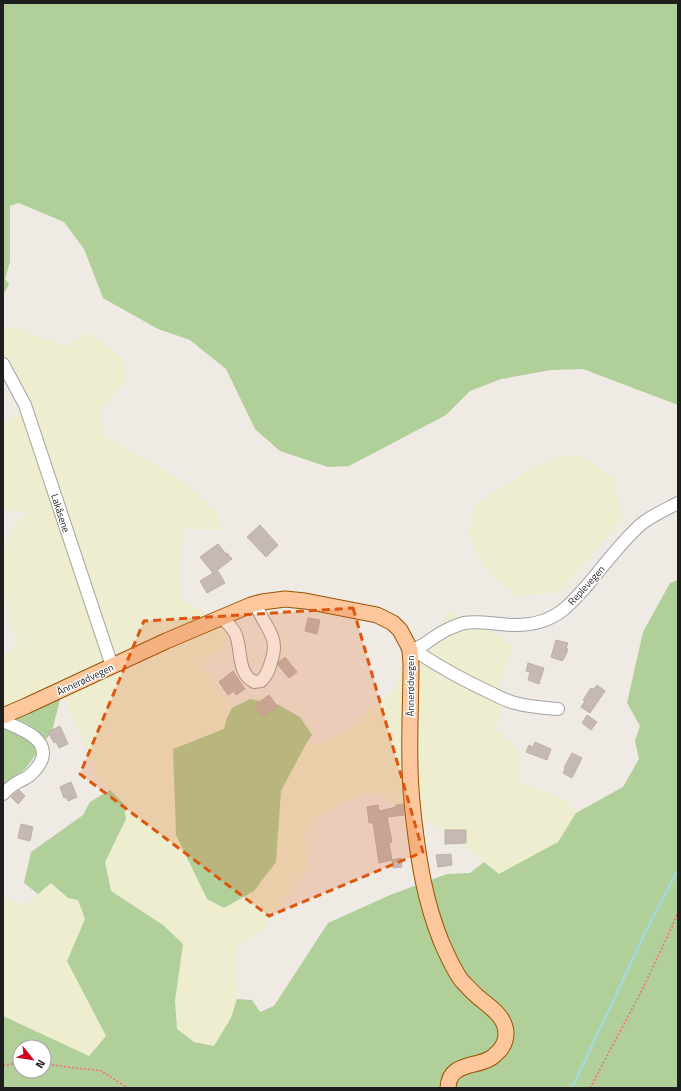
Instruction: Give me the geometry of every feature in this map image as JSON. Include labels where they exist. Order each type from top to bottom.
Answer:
[{"type":"main road","name":"Ånnerødvegen","points":[[3,716],[166,641],[262,602],[285,599],[305,601],[377,614],[393,623],[405,637],[412,650],[410,766],[418,858],[428,902],[441,941],[455,971],[470,989],[495,1011],[504,1024],[506,1033],[505,1041],[497,1053],[486,1060],[460,1068],[449,1080],[448,1088]]},
{"type":"street","name":"Lakåsene","points":[[3,364],[25,405],[112,666]]},
{"type":"street","name":"Replevegen","points":[[412,650],[448,629],[464,624],[479,622],[520,625],[538,622],[551,617],[572,602],[619,546],[640,526],[654,516],[678,504]]},
{"type":"street","points":[[222,618],[229,624],[236,635],[240,661],[247,676],[254,682],[261,681],[269,670],[273,659],[274,644],[272,635],[260,615],[256,604]]},
{"type":"street","points":[[412,650],[455,676],[502,698],[519,704],[538,708],[558,709]]},
{"type":"street","points":[[3,721],[36,738],[41,744],[43,752],[41,760],[34,771],[25,779],[14,784],[3,794]]},
{"type":"path","points":[[590,1088],[640,994],[672,927],[678,911]]},
{"type":"path","points":[[52,1065],[101,1071],[128,1088]]},
{"type":"highlighted area","points":[[353,608],[423,852],[269,916],[80,774],[144,621]]},
{"type":"green space","points":[[3,3],[678,3],[678,405],[583,369],[551,370],[501,379],[470,391],[446,415],[349,466],[328,467],[280,451],[255,429],[226,369],[190,340],[158,329],[103,298],[84,249],[64,222],[19,203],[10,206],[10,262],[5,279],[9,284],[3,295]]},
{"type":"green space","points":[[16,328],[70,347],[79,337],[90,332],[124,359],[126,381],[99,413],[104,436],[182,480],[218,514],[221,531],[185,528],[179,562],[181,598],[215,619],[230,638],[226,646],[203,664],[232,708],[224,729],[173,749],[276,862],[281,791],[306,744],[324,743],[356,723],[397,686],[402,662],[420,650],[451,611],[504,638],[513,648],[499,685],[502,705],[496,729],[518,750],[519,782],[568,801],[576,813],[558,842],[498,874],[461,842],[376,792],[343,802],[316,821],[304,837],[309,866],[260,933],[237,945],[237,999],[231,1018],[214,1046],[194,1042],[177,1029],[175,1001],[183,944],[163,925],[111,891],[105,862],[126,819],[124,804],[99,779],[62,692],[3,713],[3,656],[17,645],[3,589],[3,555],[7,539],[16,524],[26,512],[3,510],[3,422],[24,412],[3,358],[3,329]]},
{"type":"green space","points":[[561,455],[583,456],[613,478],[623,518],[560,592],[517,597],[492,575],[475,552],[468,530],[476,504],[525,472]]},
{"type":"green space","points":[[678,580],[678,1088],[3,1088],[3,1016],[89,1056],[106,1036],[67,961],[85,919],[78,900],[68,898],[51,883],[38,894],[24,883],[31,852],[83,815],[90,802],[110,790],[124,804],[126,819],[105,862],[111,891],[163,925],[183,944],[175,1001],[177,1029],[194,1042],[214,1046],[231,1018],[237,999],[252,1000],[260,1012],[274,1006],[328,923],[390,895],[447,874],[470,873],[484,862],[499,874],[558,842],[576,813],[623,787],[639,759],[635,741],[640,726],[627,703],[643,632],[670,583]]},
{"type":"green space","points":[[62,692],[52,731],[27,767],[8,786],[3,787],[3,713]]},
{"type":"green space","points":[[250,699],[279,705],[300,717],[312,735],[281,791],[276,862],[254,891],[224,908],[207,899],[176,835],[173,749],[224,729],[232,708]]},
{"type":"green space","points":[[51,883],[68,898],[78,900],[85,918],[67,961],[106,1036],[89,1057],[3,1016],[3,897],[24,905]]},
{"type":"building","points":[[260,525],[278,545],[266,557],[247,537]]},
{"type":"building","points":[[218,544],[232,559],[216,571],[218,571],[225,583],[207,593],[200,581],[213,573],[200,557]]},
{"type":"building","points":[[308,618],[320,620],[317,634],[305,631]]},
{"type":"building","points":[[556,640],[568,643],[566,648],[568,649],[562,661],[551,657]]},
{"type":"building","points":[[285,657],[297,672],[289,678],[278,665],[279,662]]},
{"type":"building","points":[[528,663],[544,668],[539,684],[528,680],[530,672],[526,671]]},
{"type":"building","points":[[233,671],[245,689],[236,695],[234,691],[228,695],[219,682]]},
{"type":"building","points":[[597,685],[605,691],[590,713],[581,707],[585,701],[583,700],[591,688],[594,689]]},
{"type":"building","points":[[269,695],[278,707],[263,717],[255,705]]},
{"type":"building","points":[[587,715],[597,722],[591,730],[582,723]]},
{"type":"building","points":[[60,726],[68,744],[59,748],[56,742],[54,743],[48,732]]},
{"type":"building","points":[[535,742],[551,749],[547,760],[526,752],[529,745],[533,747]]},
{"type":"building","points":[[572,753],[582,758],[572,778],[563,773]]},
{"type":"building","points":[[71,782],[77,797],[68,801],[66,797],[64,798],[60,787]]},
{"type":"building","points":[[19,790],[25,796],[18,804],[11,797]]},
{"type":"building","points":[[403,804],[404,815],[387,817],[392,842],[389,843],[392,860],[379,863],[373,823],[369,823],[367,807],[378,805],[379,811]]},
{"type":"building","points":[[21,824],[33,827],[30,841],[18,838]]},
{"type":"building","points":[[445,830],[466,830],[466,843],[445,844]]},
{"type":"building","points":[[451,854],[452,865],[438,867],[436,855]]},
{"type":"building","points":[[401,858],[402,867],[393,868],[392,860]]},
{"type":"waterway","points":[[572,1088],[646,931],[675,875],[678,872]]}]
